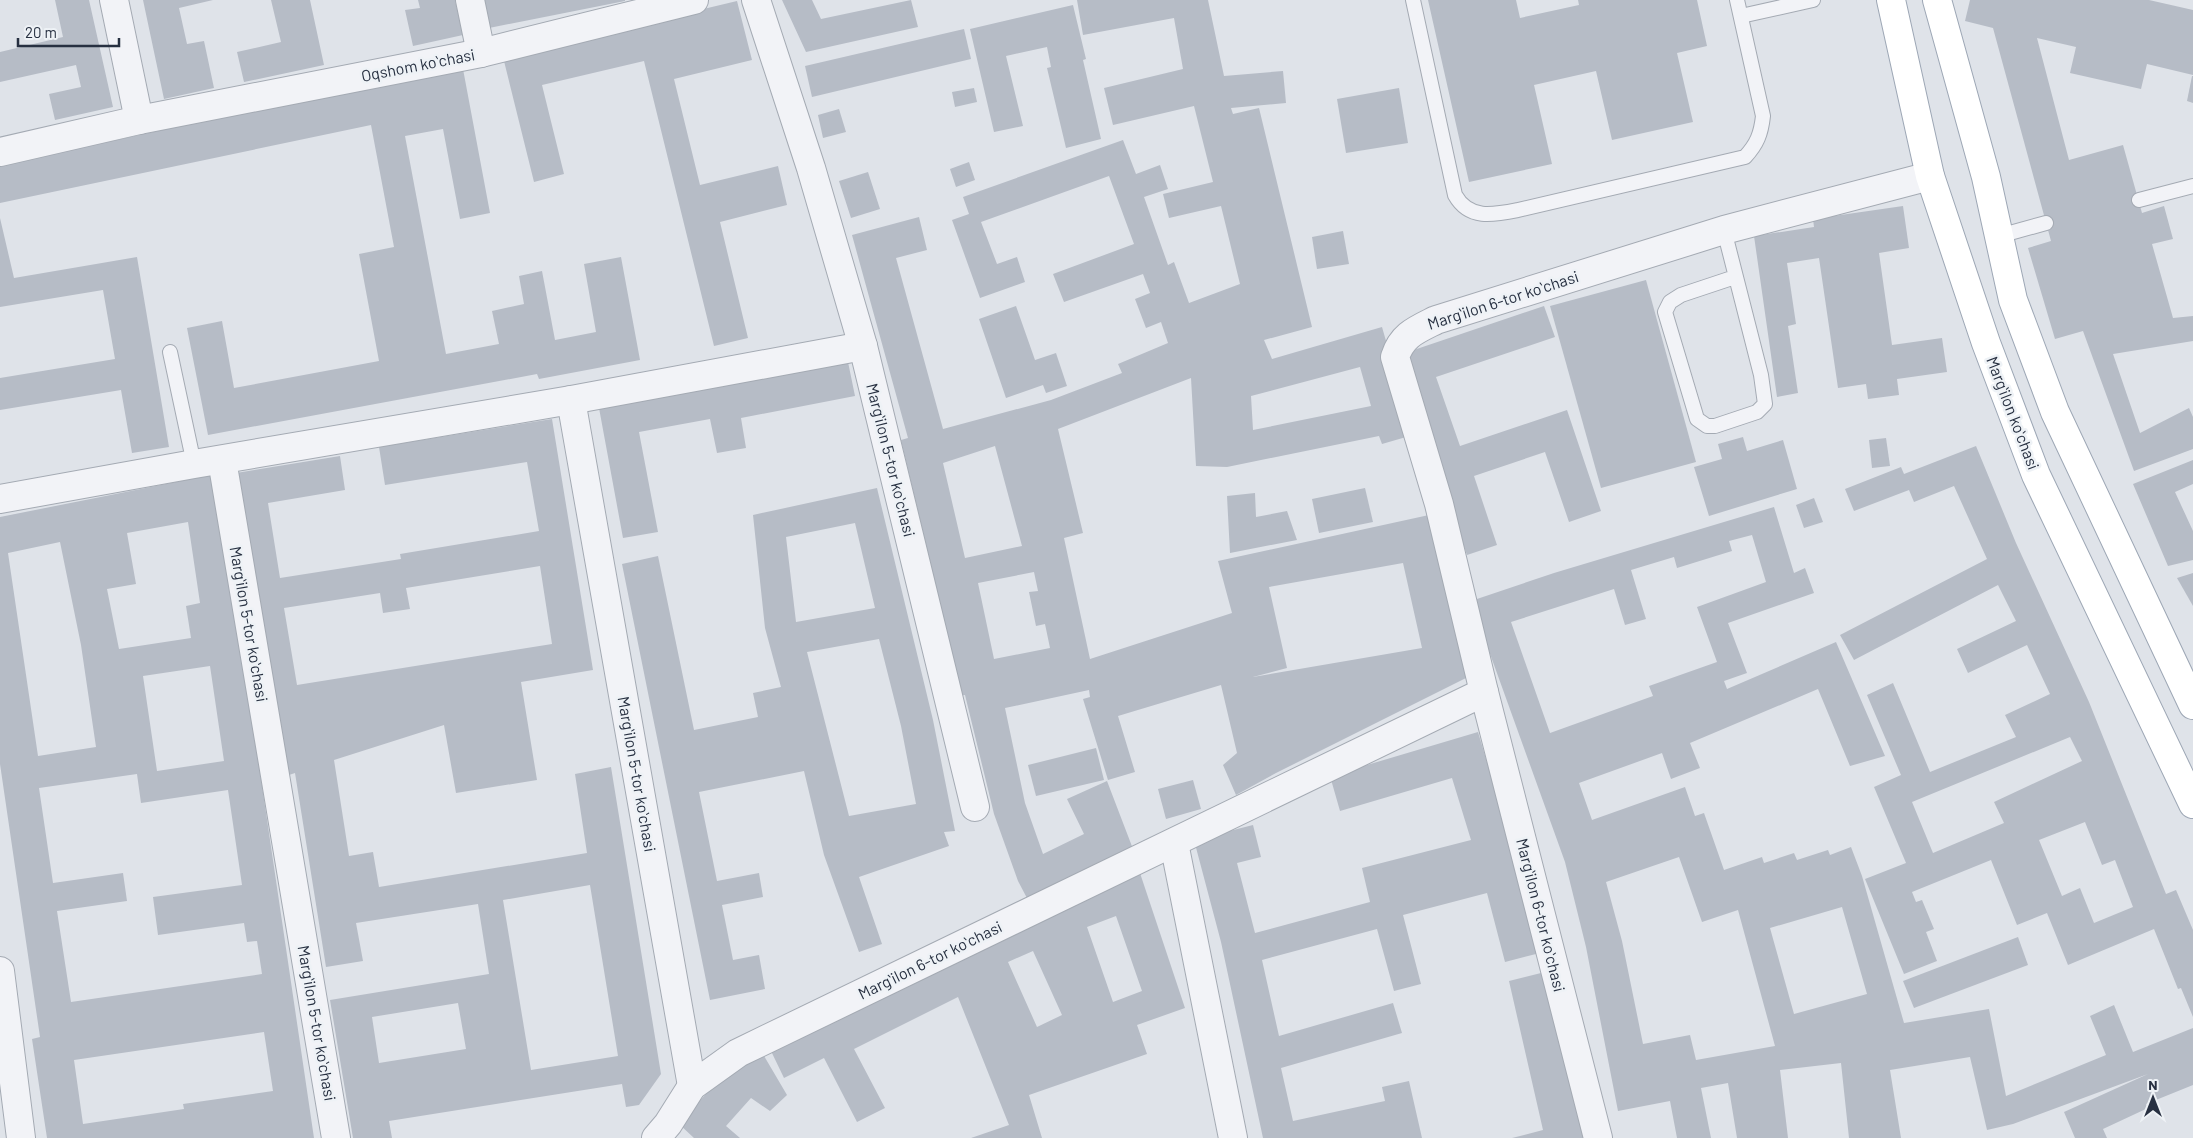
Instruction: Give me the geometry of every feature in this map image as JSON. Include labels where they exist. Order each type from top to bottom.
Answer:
[{"type":"main road","name":"Margʻilon koʻchasi","points":[[1891,0],[1930,176],[1986,343],[2036,475],[2149,708],[2193,804]]},
{"type":"main road","points":[[1937,0],[1986,177],[2013,300],[2055,412],[2193,705]]},
{"type":"street","points":[[114,0],[139,120]]},
{"type":"street","points":[[470,0],[481,53]]},
{"type":"street","name":"Oqshom koʻchasi","points":[[0,152],[139,120],[481,53],[694,0]]},
{"type":"street","name":"Margʻilon 5-tor koʻchasi","points":[[756,0],[811,168],[863,346],[975,807]]},
{"type":"street","name":"Margʻilon 6-tor koʻchasi","points":[[1598,1138],[1484,692],[1439,504],[1395,357],[1399,343],[1413,331],[1436,320],[1724,230],[1930,176]]},
{"type":"street","points":[[0,500],[194,464],[571,400],[863,346]]},
{"type":"street","name":"Margʻilon 5-tor koʻchasi","points":[[571,400],[692,1086]]},
{"type":"street","name":"Margʻilon 5-tor koʻchasi","points":[[222,460],[336,1138]]},
{"type":"street","name":"Margʻilon 6-tor koʻchasi","points":[[692,1086],[738,1052],[1484,692]]},
{"type":"street","points":[[1174,843],[1233,1138]]},
{"type":"street","points":[[0,971],[4,1041],[21,1138]]},
{"type":"street","points":[[669,1133],[692,1086]]},
{"type":"lane","points":[[1413,0],[1454,195],[1465,208],[1474,213],[1485,215],[1518,210],[1745,157],[1754,148],[1760,134],[1763,116],[1737,0]]},
{"type":"lane","points":[[1741,16],[1813,0]]},
{"type":"lane","points":[[2139,200],[2193,186]]},
{"type":"lane","points":[[1999,236],[2046,223]]},
{"type":"lane","points":[[1724,230],[1736,277],[1761,375],[1765,404],[1757,412],[1715,426],[1708,426],[1697,419],[1666,312],[1670,302],[1681,295],[1736,277]]},
{"type":"lane","points":[[170,352],[194,464]]},
{"type":"building","points":[[55,0],[89,0],[113,107],[55,120],[49,94],[81,87],[76,65],[0,82],[0,52],[63,37]]},
{"type":"building","points":[[143,0],[213,0],[179,8],[187,44],[204,41],[214,88],[164,99]]},
{"type":"building","points":[[271,0],[310,0],[324,65],[244,82],[237,52],[281,42]]},
{"type":"building","points":[[418,0],[455,0],[463,35],[413,46],[405,10],[420,8]]},
{"type":"building","points":[[483,0],[625,0],[625,1],[489,28]]},
{"type":"building","points":[[782,0],[812,0],[821,19],[911,0],[918,27],[806,52]]},
{"type":"building","points":[[1077,0],[1208,0],[1224,76],[1283,71],[1286,103],[1231,108],[1233,114],[1259,108],[1312,327],[1264,340],[1272,359],[1382,327],[1413,435],[1382,444],[1379,436],[1227,467],[1196,466],[1191,378],[1058,429],[1083,533],[1064,538],[1090,659],[1232,613],[1218,561],[1429,515],[1470,676],[1236,795],[1223,765],[1237,753],[1221,685],[1118,716],[1135,772],[1108,780],[1083,699],[1090,697],[1089,690],[1005,708],[1025,803],[1043,854],[1084,834],[1067,799],[1107,781],[1133,849],[1028,900],[1018,881],[994,814],[965,695],[952,697],[952,665],[931,565],[901,440],[908,438],[852,235],[919,217],[927,250],[896,258],[943,429],[1051,400],[1122,373],[1118,364],[1168,343],[1161,322],[1146,328],[1135,299],[1150,293],[1143,274],[1064,302],[1053,274],[1134,244],[1109,176],[981,222],[997,264],[1017,257],[1025,282],[980,298],[952,220],[969,214],[963,197],[1123,140],[1136,174],[1160,165],[1168,189],[1144,197],[1168,265],[1174,262],[1189,303],[1240,284],[1221,206],[1169,218],[1163,194],[1213,182],[1194,106],[1113,125],[1104,88],[1183,69],[1174,18],[1083,35]],"holes":[[[1360,367],[1371,406],[1253,430],[1251,396]],[[995,446],[1022,546],[965,558],[943,463]],[[1403,563],[1422,648],[1253,677],[1287,668],[1269,587]],[[1034,572],[1038,591],[1029,592],[1036,626],[1045,624],[1050,648],[994,659],[978,583]]]},
{"type":"building","points":[[1428,0],[1516,0],[1520,18],[1579,5],[1578,0],[1697,0],[1707,46],[1677,53],[1693,122],[1612,140],[1596,71],[1534,85],[1552,164],[1469,182]]},
{"type":"building","points":[[1970,0],[2149,0],[2193,10],[2193,75],[2147,64],[2141,89],[2070,73],[2076,47],[2037,38],[2069,160],[2123,145],[2142,213],[2164,206],[2173,239],[2152,244],[2173,318],[2193,316],[2193,341],[2113,354],[2140,433],[2189,408],[2193,417],[2193,449],[2134,471],[2083,331],[2055,339],[2028,248],[2051,241],[1993,28],[1965,21]]},
{"type":"building","points":[[737,1],[752,60],[674,79],[700,185],[778,166],[787,205],[720,222],[748,338],[714,346],[644,61],[542,85],[564,174],[534,182],[503,57]]},
{"type":"building","points":[[1073,5],[1086,59],[1083,60],[1101,139],[1066,148],[1047,68],[1051,67],[1047,47],[1006,56],[1023,126],[994,132],[970,29]]},
{"type":"building","points":[[964,29],[971,59],[812,97],[805,66]]},
{"type":"building","points":[[463,69],[490,213],[460,219],[443,129],[405,136],[446,354],[499,344],[492,311],[524,304],[519,276],[542,271],[555,340],[596,332],[584,264],[621,257],[640,360],[539,379],[537,374],[208,435],[187,328],[222,321],[234,388],[379,361],[359,254],[394,247],[371,125],[0,203],[0,165],[246,112]]},
{"type":"building","points":[[2193,76],[2193,103],[2187,101]]},
{"type":"building","points":[[974,88],[977,102],[955,107],[952,92]]},
{"type":"building","points":[[1399,88],[1408,143],[1346,153],[1337,99]]},
{"type":"building","points":[[839,109],[846,132],[823,138],[818,115]]},
{"type":"building","points":[[969,162],[975,180],[956,187],[950,169]]},
{"type":"building","points":[[868,172],[880,209],[851,218],[839,181]]},
{"type":"building","points":[[1903,206],[1909,248],[1879,253],[1892,345],[1942,338],[1947,372],[1897,379],[1899,395],[1868,399],[1866,384],[1838,388],[1819,258],[1787,263],[1796,324],[1788,326],[1798,393],[1777,397],[1754,236],[1814,227],[1813,219]]},
{"type":"building","points":[[0,218],[14,278],[137,257],[169,447],[132,453],[121,390],[0,410],[0,378],[115,359],[103,290],[0,307]]},
{"type":"building","points":[[1343,231],[1349,264],[1317,269],[1312,237]]},
{"type":"building","points":[[1646,280],[1696,462],[1601,488],[1550,306]]},
{"type":"building","points":[[1016,306],[1035,360],[1056,353],[1067,386],[1046,393],[1043,385],[1006,398],[979,319]]},
{"type":"building","points":[[1544,306],[1555,337],[1436,377],[1460,446],[1567,410],[1601,511],[1569,522],[1545,452],[1474,476],[1497,545],[1467,555],[1399,355]]},
{"type":"building","points":[[848,362],[855,396],[741,418],[746,448],[717,453],[710,419],[639,432],[658,532],[623,538],[599,408]]},
{"type":"building","points":[[552,419],[593,670],[521,682],[537,780],[456,793],[444,725],[334,760],[349,856],[373,852],[379,887],[587,853],[575,774],[611,767],[661,1074],[639,1105],[626,1107],[622,1084],[389,1121],[392,1138],[353,1138],[330,1000],[489,974],[478,904],[356,923],[363,961],[326,967],[295,773],[280,778],[230,474],[340,456],[345,490],[268,503],[280,578],[401,559],[400,554],[539,531],[527,462],[385,485],[379,447]],"holes":[[[540,566],[552,644],[297,685],[284,608],[380,593],[383,613],[410,609],[406,588]],[[590,885],[618,1056],[531,1070],[503,900]],[[458,1003],[466,1049],[379,1063],[372,1017]]]},
{"type":"building","points":[[1743,437],[1747,451],[1783,440],[1797,489],[1709,516],[1694,467],[1722,459],[1718,444]]},
{"type":"building","points":[[1886,438],[1890,466],[1872,468],[1869,440]]},
{"type":"building","points":[[1976,446],[2016,543],[2089,702],[2166,894],[2176,890],[2193,930],[2193,1017],[2181,988],[2178,989],[2154,929],[2068,965],[2047,913],[2017,925],[1991,860],[1912,892],[1916,902],[1922,900],[1934,929],[1926,932],[1937,961],[1904,974],[1865,879],[1906,863],[1874,787],[1901,775],[1867,695],[1893,683],[1930,772],[2016,737],[2005,715],[2050,694],[2027,645],[1968,673],[1957,649],[2016,621],[1998,585],[1854,660],[1840,635],[1987,559],[1954,486],[1914,502],[1909,490],[1854,511],[1845,489],[1901,467],[1904,474]],"holes":[[[2070,737],[2082,761],[1994,802],[2004,823],[1933,853],[1912,802]],[[2085,822],[2102,865],[2115,860],[2133,907],[2094,923],[2080,888],[2062,896],[2039,840]]]},
{"type":"building","points":[[2193,460],[2193,484],[2175,492],[2193,531],[2193,560],[2168,566],[2133,484]]},
{"type":"building","points":[[216,474],[314,1138],[47,1138],[32,1039],[40,1037],[0,764],[0,517]],"holes":[[[188,522],[200,603],[186,606],[191,638],[119,649],[107,589],[136,584],[127,533]],[[60,542],[81,645],[96,747],[38,756],[8,553]],[[210,666],[224,761],[157,771],[143,676]],[[137,774],[141,803],[228,790],[242,885],[153,897],[158,935],[244,923],[247,942],[257,941],[262,974],[71,1002],[57,911],[127,901],[123,873],[53,883],[39,788]],[[264,1032],[273,1091],[183,1104],[184,1109],[83,1124],[74,1060]]]},
{"type":"building","points":[[877,488],[933,720],[955,831],[944,832],[949,846],[859,877],[882,944],[859,952],[824,855],[804,771],[699,792],[717,881],[759,873],[763,897],[722,905],[733,960],[759,955],[765,989],[710,1000],[622,564],[658,556],[694,730],[758,717],[753,693],[781,687],[765,628],[753,515]],"holes":[[[855,523],[875,608],[796,622],[786,537]],[[879,639],[901,726],[916,804],[849,816],[807,652]]]},
{"type":"building","points":[[1365,488],[1373,522],[1319,533],[1312,499]]},
{"type":"building","points":[[1255,493],[1256,517],[1287,511],[1297,540],[1230,553],[1227,496]]},
{"type":"building","points":[[1814,498],[1823,522],[1804,528],[1796,505]]},
{"type":"building","points":[[1774,507],[1794,573],[1805,568],[1814,593],[1728,623],[1747,673],[1724,681],[1727,689],[1836,642],[1885,756],[1850,766],[1818,689],[1690,743],[1700,768],[1671,779],[1662,753],[1579,783],[1592,820],[1685,787],[1695,816],[1704,813],[1724,870],[1762,857],[1764,863],[1794,853],[1797,860],[1828,850],[1830,855],[1851,847],[1862,876],[1904,1023],[1989,1009],[2006,1096],[2106,1055],[2090,1016],[2114,1005],[2133,1052],[2193,1028],[2193,1085],[2146,1104],[2148,1108],[2103,1129],[2107,1138],[2075,1138],[2064,1112],[2148,1074],[2013,1124],[1987,1130],[1970,1057],[1890,1070],[1901,1138],[1849,1138],[1841,1063],[1780,1070],[1788,1138],[1737,1138],[1728,1083],[1701,1088],[1711,1138],[1677,1138],[1670,1101],[1618,1111],[1586,947],[1565,862],[1471,601],[1554,573]],"holes":[[[1752,535],[1766,582],[1697,607],[1717,662],[1649,686],[1653,696],[1550,733],[1511,622],[1614,589],[1625,625],[1646,619],[1631,570],[1674,557],[1677,568],[1732,551],[1729,541]],[[1679,857],[1702,922],[1738,910],[1775,1046],[1696,1060],[1690,1035],[1643,1044],[1622,941],[1606,882]],[[1842,907],[1867,994],[1794,1014],[1770,928]]]},
{"type":"building","points":[[2193,573],[2193,606],[2177,578]]},
{"type":"building","points":[[1478,732],[1513,850],[1540,953],[1505,962],[1487,893],[1403,915],[1421,984],[1394,991],[1377,929],[1262,960],[1279,1036],[1393,1003],[1402,1033],[1281,1068],[1293,1121],[1385,1101],[1382,1087],[1409,1081],[1422,1138],[1263,1138],[1221,942],[1194,840],[1253,825],[1261,857],[1237,863],[1255,933],[1370,902],[1362,868],[1471,840],[1452,778],[1340,811],[1330,776]]},
{"type":"building","points":[[1096,748],[1104,780],[1036,796],[1028,765]]},
{"type":"building","points":[[1193,780],[1201,809],[1166,819],[1158,789]]},
{"type":"building","points":[[1138,867],[1185,1008],[1137,1025],[1147,1054],[1029,1095],[1042,1138],[971,1138],[1009,1125],[958,997],[854,1049],[885,1108],[857,1122],[824,1058],[784,1078],[771,1051]],"holes":[[[1116,916],[1142,991],[1113,1002],[1087,927]],[[1033,951],[1062,1015],[1037,1027],[1008,962]]]},
{"type":"building","points":[[2018,937],[2028,965],[1914,1008],[1903,981]]},
{"type":"building","points":[[1545,972],[1583,1138],[1512,1138],[1543,1130],[1509,981]]},
{"type":"building","points":[[760,1049],[787,1095],[770,1111],[751,1098],[726,1126],[740,1138],[694,1138],[679,1124],[739,1057]]}]
